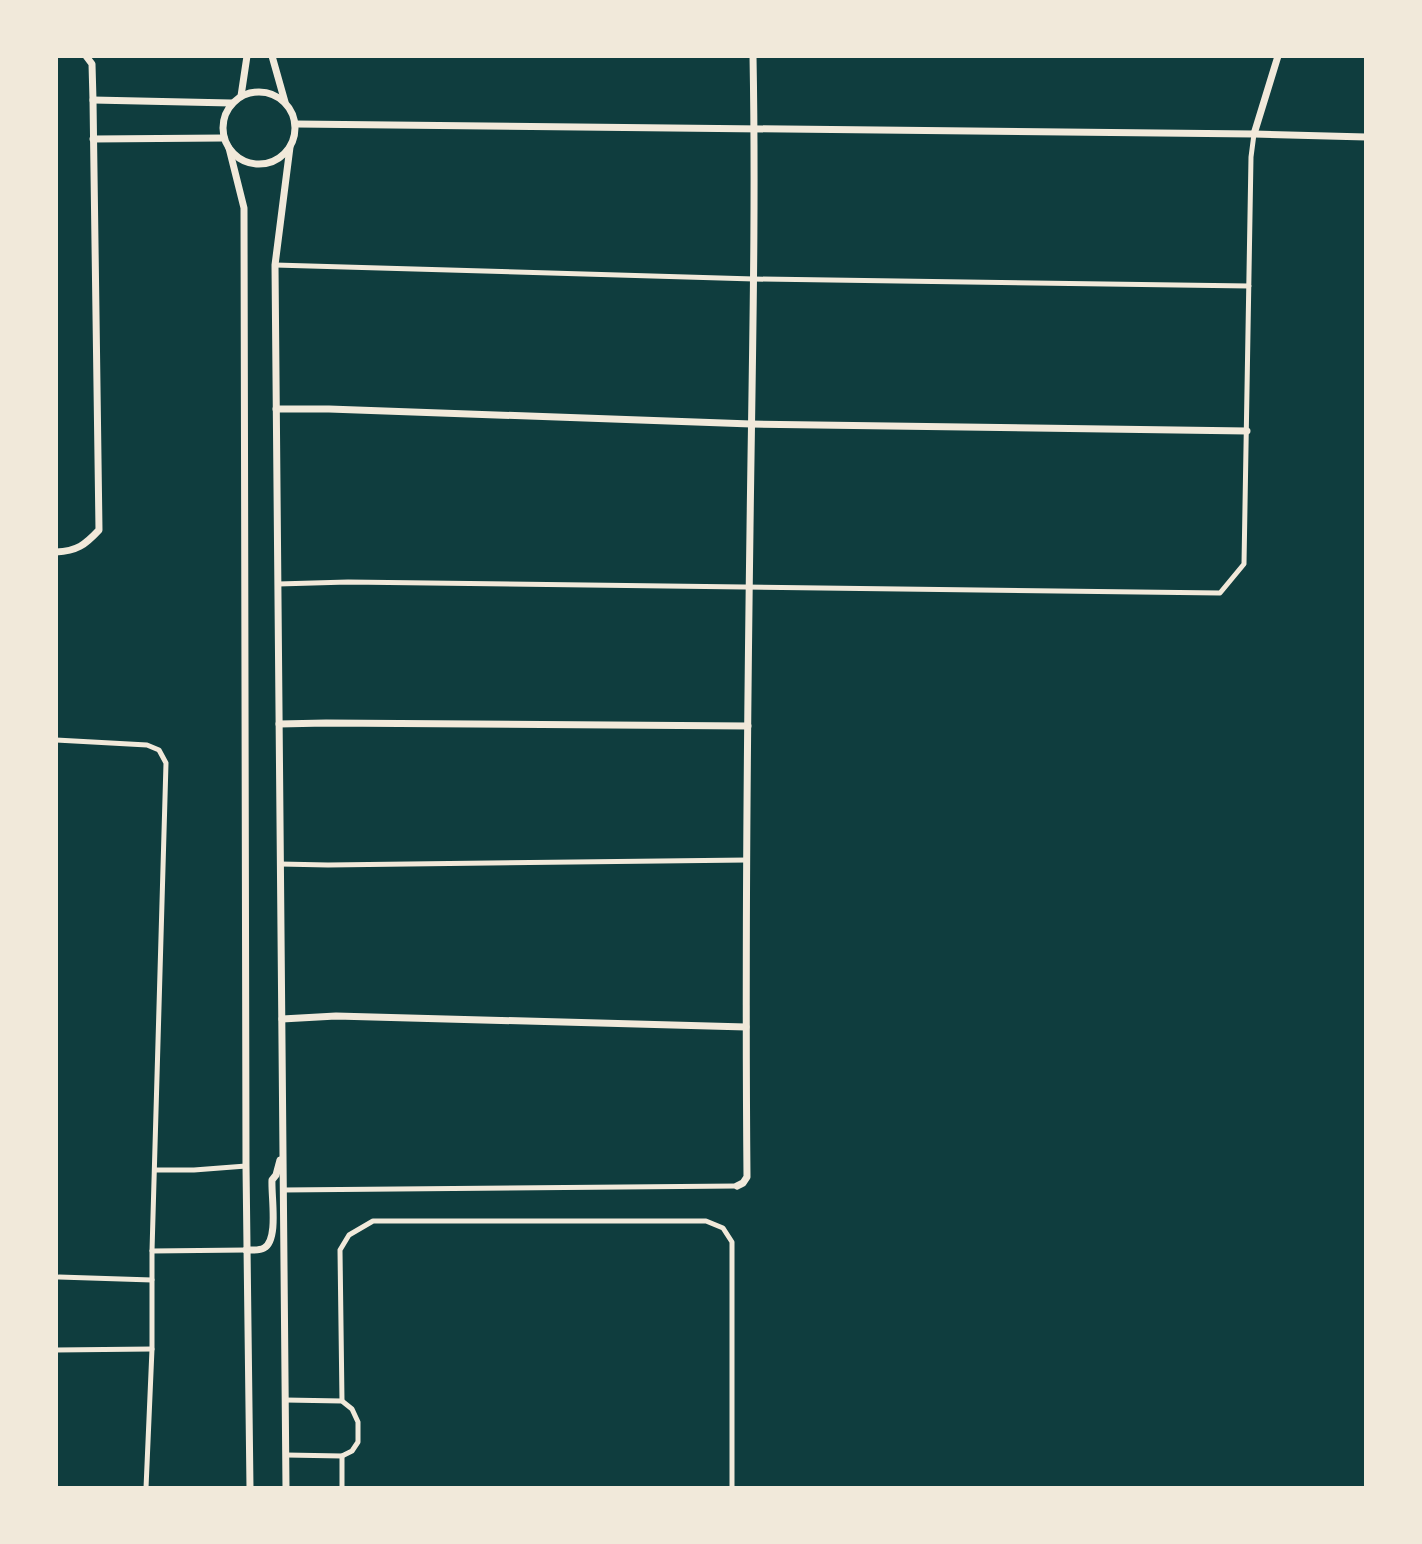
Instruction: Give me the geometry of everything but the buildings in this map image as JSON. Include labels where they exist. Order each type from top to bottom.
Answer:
[{"type":"street","points":[[56,552],[84,547],[99,530],[93,100],[92,64],[86,56]]},
{"type":"street","points":[[241,96],[247,56]]},
{"type":"street","points":[[272,56],[286,103],[296,124],[295,137],[282,156],[272,162],[259,164],[237,157],[223,138],[222,125],[231,103],[253,92],[264,92],[276,95],[286,103]]},
{"type":"street","points":[[737,1186],[743,1184],[747,1177],[749,587],[755,129],[753,56]]},
{"type":"street","points":[[1254,134],[1279,56]]},
{"type":"street","points":[[93,100],[231,103]]},
{"type":"street","points":[[296,124],[1366,137]]},
{"type":"street","points":[[93,139],[223,138]]},
{"type":"street","points":[[286,1488],[275,265],[290,147]]},
{"type":"street","points":[[229,148],[244,208],[246,1250],[250,1488]]},
{"type":"street","points":[[276,409],[751,424],[1247,431]]},
{"type":"street","points":[[279,724],[748,726]]},
{"type":"street","points":[[282,1019],[336,1016],[746,1027]]},
{"type":"street","points":[[246,1250],[262,1250],[269,1244],[273,1234],[272,1180],[283,1151]]},
{"type":"lane","points":[[278,584],[348,582],[1220,593],[1244,564],[1251,157],[1254,134]]},
{"type":"lane","points":[[275,265],[754,279],[1249,286]]},
{"type":"lane","points":[[56,740],[147,745],[159,750],[166,763],[152,1251],[152,1349],[146,1488]]},
{"type":"lane","points":[[280,864],[747,860]]},
{"type":"lane","points":[[155,1170],[246,1166]]},
{"type":"lane","points":[[283,1190],[737,1186]]},
{"type":"lane","points":[[342,1401],[340,1250],[349,1235],[373,1221],[706,1221],[723,1228],[732,1242],[732,1488]]},
{"type":"lane","points":[[152,1251],[246,1250]]},
{"type":"lane","points":[[58,1277],[152,1280]]},
{"type":"lane","points":[[56,1350],[152,1349]]},
{"type":"lane","points":[[285,1400],[342,1401],[352,1409],[358,1422],[358,1442],[352,1451],[342,1455],[286,1455]]},
{"type":"lane","points":[[342,1455],[342,1488]]}]
